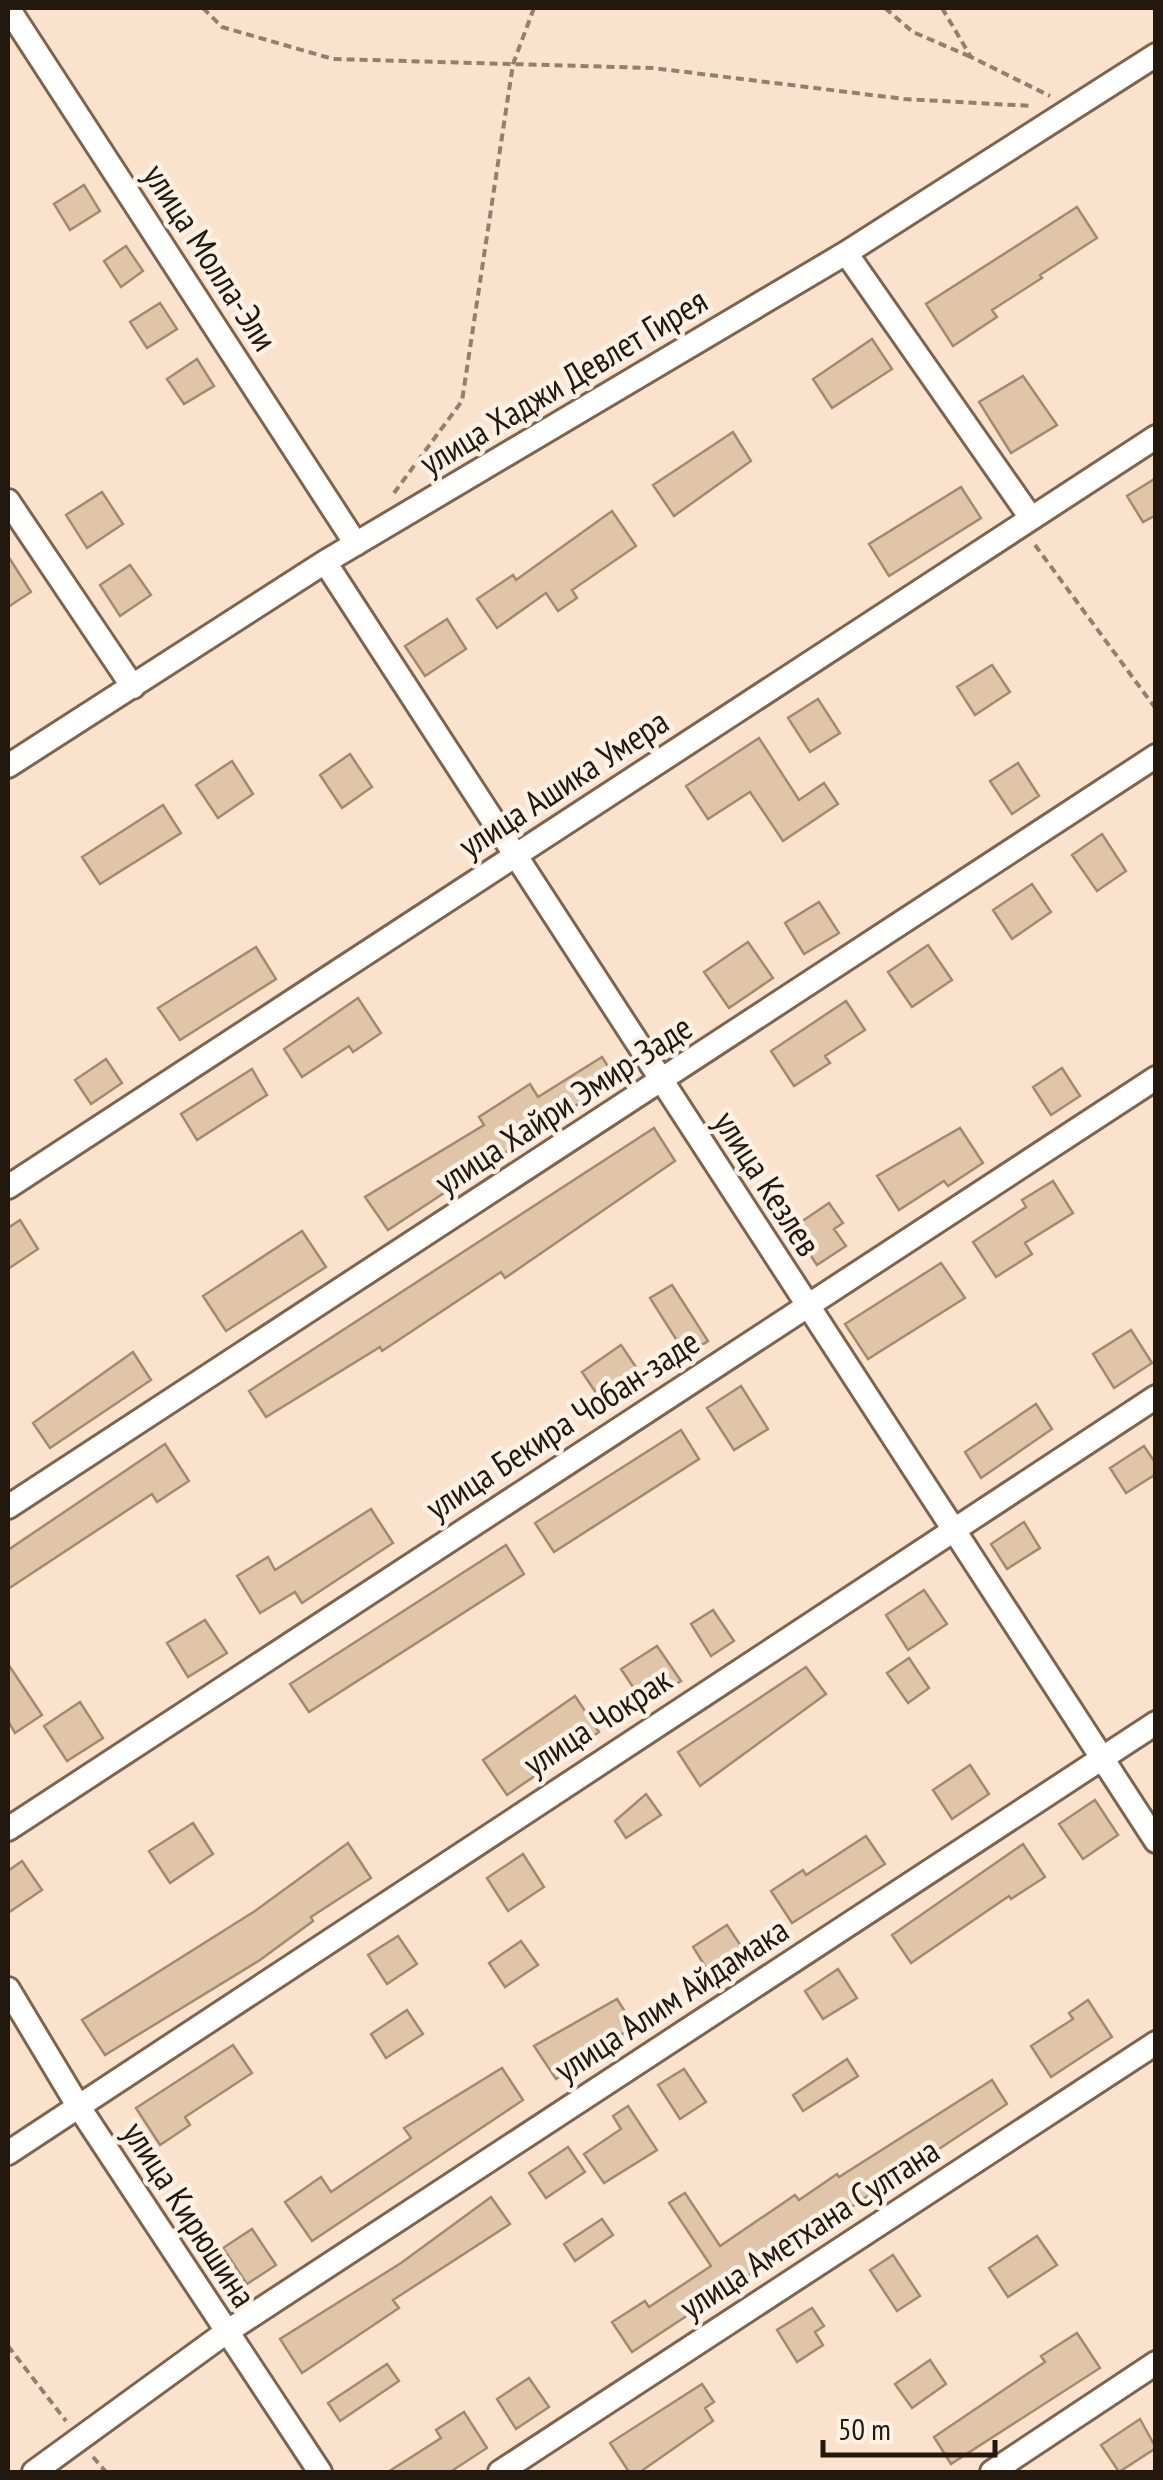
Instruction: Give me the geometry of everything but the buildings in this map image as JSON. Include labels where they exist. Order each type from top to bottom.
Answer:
[{"type":"street","name":"улица Молла-Эли","points":[[8,8],[356,544]]},
{"type":"street","name":"улица Хаджи Девлет Гирея","points":[[8,766],[325,562],[846,253],[1156,56]]},
{"type":"street","points":[[846,253],[1026,522]]},
{"type":"street","name":"улица Ашика Умера","points":[[8,1187],[1156,437]]},
{"type":"street","points":[[8,500],[132,687]]},
{"type":"street","name":"улица Кезлев","points":[[325,562],[513,858],[1156,1841]]},
{"type":"street","name":"улица Хайри Эмир-Заде","points":[[8,1507],[1156,756]]},
{"type":"street","name":"улица Бекира Чобан-заде","points":[[8,1830],[1156,1078]]},
{"type":"street","name":"улица Чокрак","points":[[8,2153],[1156,1397]]},
{"type":"street","name":"улица Алим Айдамака","points":[[34,2472],[225,2333],[1156,1723]]},
{"type":"street","name":"улица Кирюшина","points":[[8,1989],[77,2104],[320,2472]]},
{"type":"street","name":"улица Аметхана Султана","points":[[500,2472],[1156,2043]]},
{"type":"street","points":[[992,2472],[1156,2363]]},
{"type":"path","points":[[204,8],[222,27],[334,59],[653,68],[904,99],[1039,106]]},
{"type":"path","points":[[392,496],[462,401],[513,64],[534,8]]},
{"type":"path","points":[[885,8],[913,32],[1077,108]]},
{"type":"path","points":[[942,8],[971,58]]},
{"type":"path","points":[[1026,522],[1156,709]]},
{"type":"path","points":[[8,2346],[106,2472]]}]
